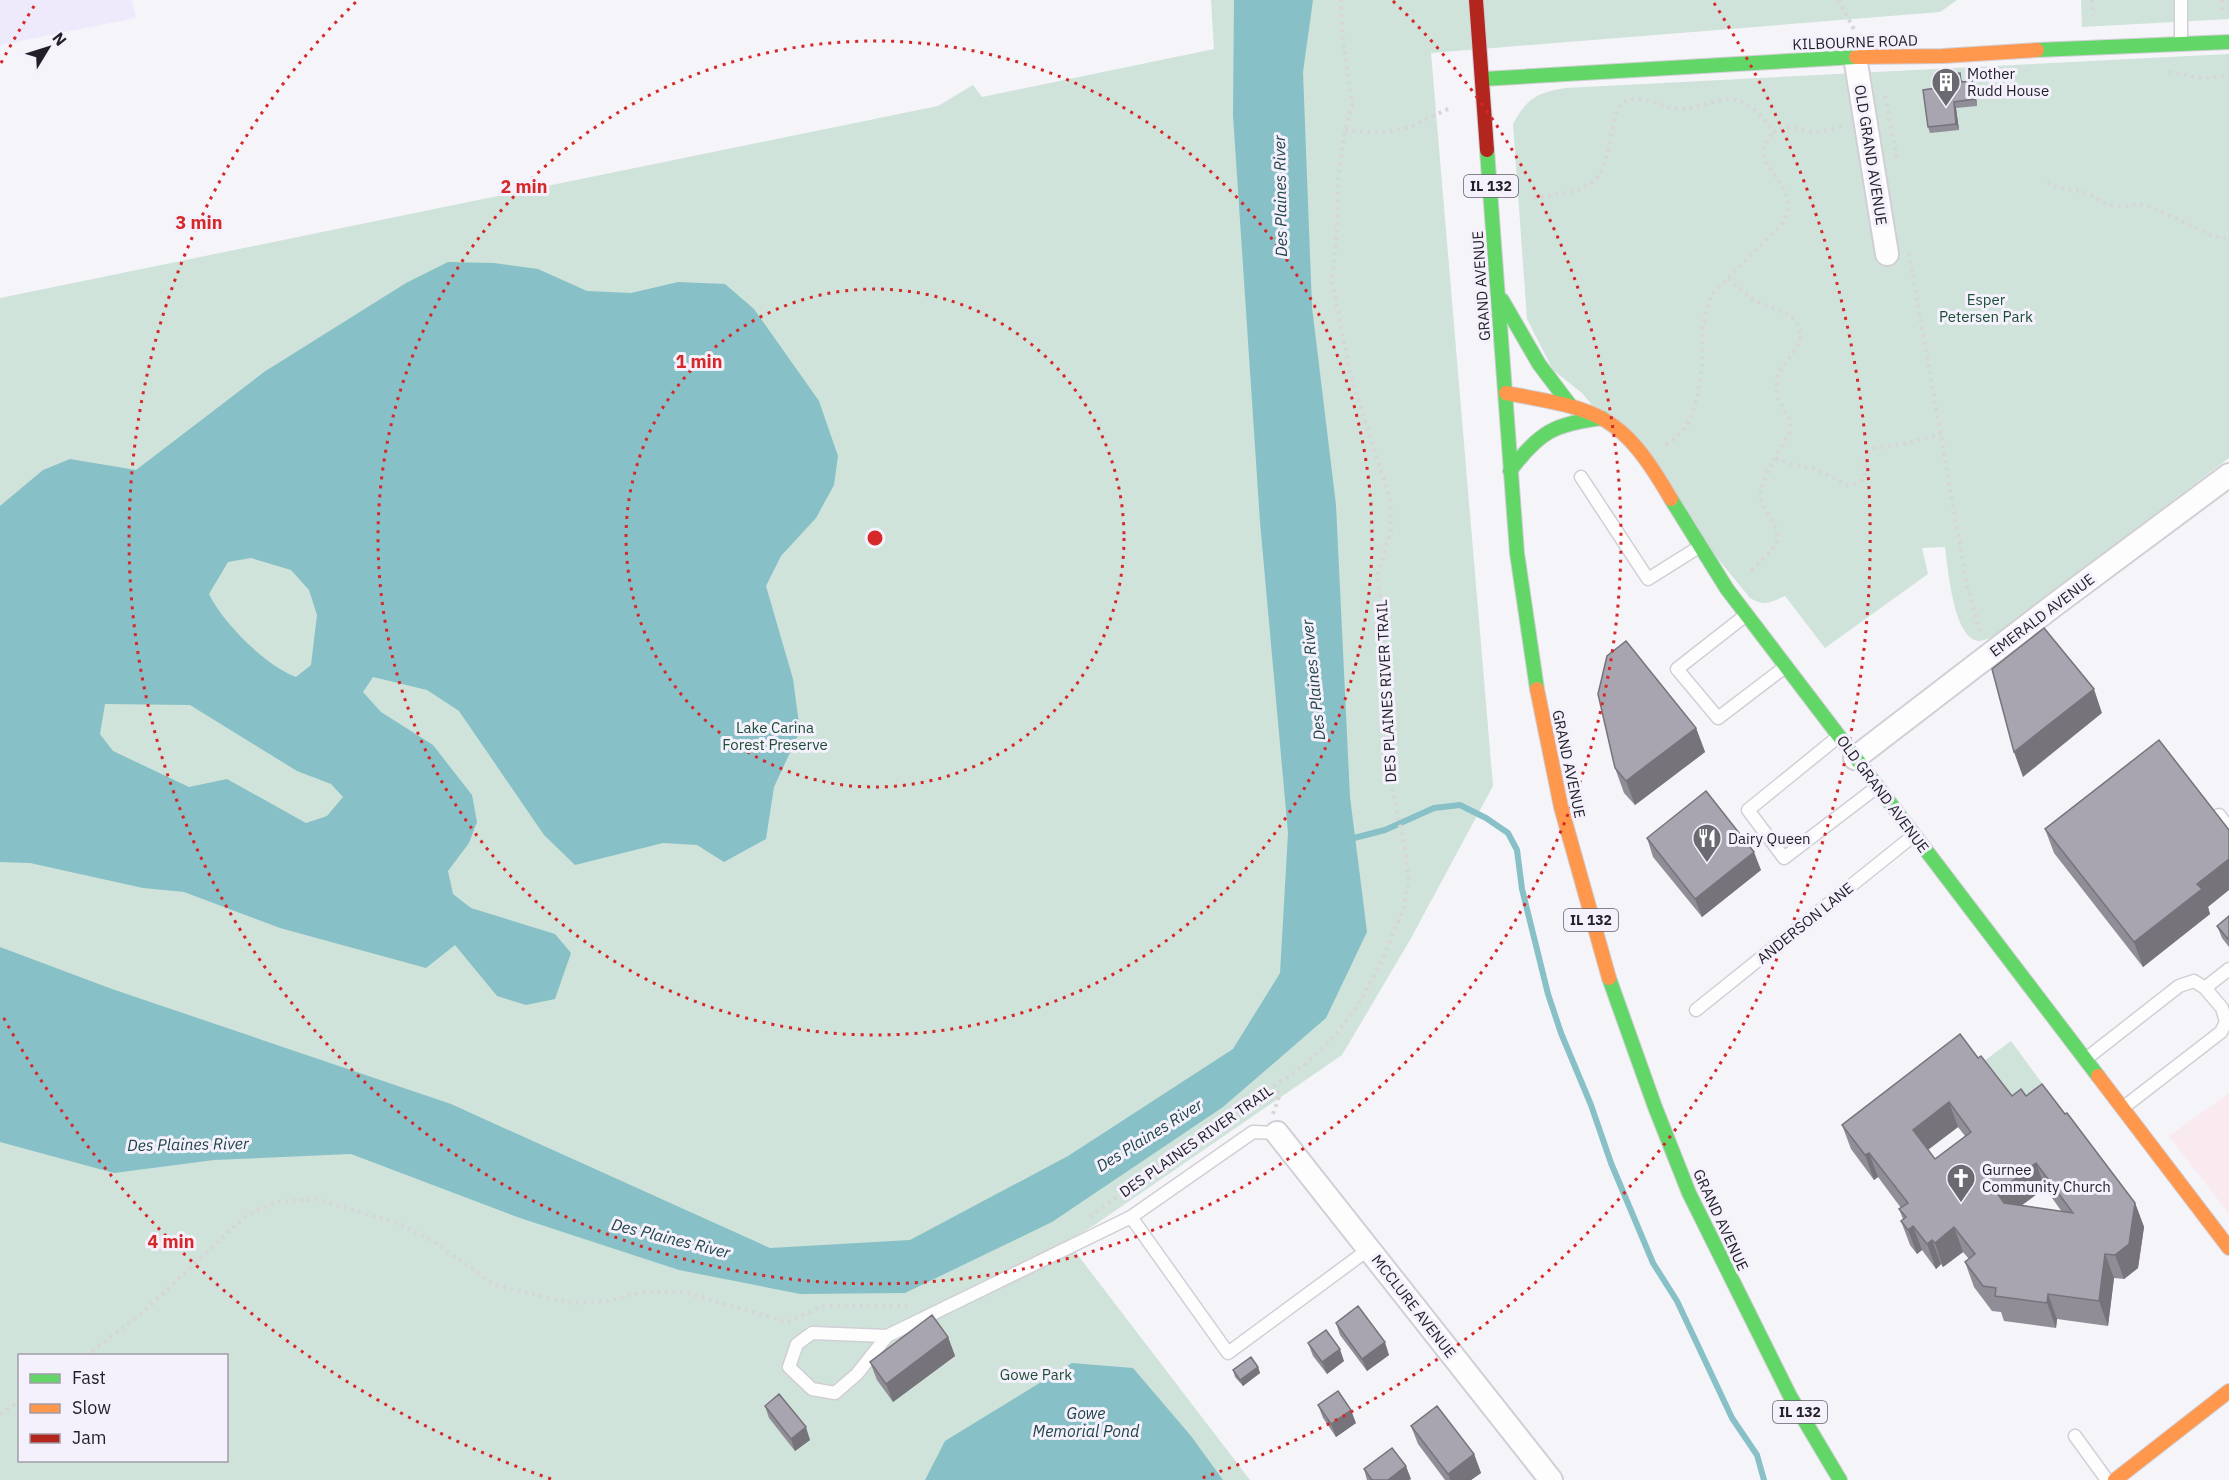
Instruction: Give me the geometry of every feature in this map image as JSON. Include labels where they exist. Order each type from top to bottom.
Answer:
[{"type":"street","name":"GRAND AVENUE","points":[[1476,0],[1517,553],[1533,670],[1561,807],[1605,968],[1654,1107],[1689,1193],[1790,1396],[1840,1480]]},
{"type":"street","name":"KILBOURNE ROAD","points":[[1483,79],[1855,57],[1943,56],[2229,42]]},
{"type":"street","name":"OLD GRAND AVENUE","points":[[1855,57],[1887,254]]},
{"type":"street","points":[[1498,294],[1539,364],[1570,405]]},
{"type":"street","name":"OLD GRAND AVENUE","points":[[1506,393],[1570,405],[1602,418],[1631,440],[1648,461],[1699,547],[1747,615],[2229,1246]]},
{"type":"street","points":[[1510,471],[1529,445],[1550,429],[1567,423],[1602,418]]},
{"type":"street","name":"EMERALD AVENUE","points":[[1855,758],[2229,475]]},
{"type":"street","name":"MCCLURE AVENUE","points":[[1277,1132],[1551,1480]]},
{"type":"street","points":[[2123,1478],[2229,1391]]},
{"type":"lane","points":[[2181,0],[2181,43]]},
{"type":"lane","points":[[1581,477],[1648,579],[1699,547]]},
{"type":"lane","points":[[1747,615],[1677,669],[1718,718],[1786,667]]},
{"type":"lane","points":[[1839,736],[1748,810],[1784,858],[1878,787]]},
{"type":"lane","points":[[2219,815],[2229,828]]},
{"type":"lane","name":"ANDERSON LANE","points":[[1696,1010],[1914,835]]},
{"type":"lane","points":[[2205,988],[2229,969]]},
{"type":"lane","points":[[2086,1059],[2179,986],[2194,981],[2205,988],[2222,1008],[2226,1022],[2221,1032],[2123,1108]]},
{"type":"lane","points":[[887,1336],[812,1333],[797,1344],[789,1367],[812,1389],[835,1393],[857,1374],[887,1336],[1131,1217],[1253,1132],[1277,1132]]},
{"type":"lane","points":[[1131,1217],[1228,1353],[1369,1249]]},
{"type":"lane","points":[[2075,1436],[2107,1480]]},
{"type":"path","name":"DES PLAINES RIVER TRAIL","points":[[1088,1219],[1303,1066],[1330,1041],[1362,997],[1379,967],[1403,910],[1409,881],[1405,849],[1389,774],[1389,708],[1384,622],[1377,577],[1391,531],[1391,502],[1350,373],[1332,281],[1338,220],[1338,180],[1345,130],[1352,104],[1342,33],[1341,0]]},
{"type":"path","points":[[2092,0],[2093,16]]},
{"type":"path","points":[[2222,0],[2222,11]]},
{"type":"path","points":[[1884,93],[1897,158],[1892,162],[1894,172]]},
{"type":"path","points":[[1533,198],[1576,191],[1593,183],[1606,162],[1617,109],[1624,102],[1635,99],[1679,109],[1693,108],[1726,99],[1739,100],[1754,108],[1774,132]]},
{"type":"path","points":[[1345,130],[1380,134],[1410,127],[1452,106]]},
{"type":"path","points":[[1666,445],[1681,433],[1690,421],[1697,398],[1702,368],[1702,327],[1711,295],[1783,223],[1788,208],[1784,190],[1765,163],[1762,153],[1765,140],[1786,126],[1794,125],[1814,132],[1889,116]]},
{"type":"path","points":[[2047,183],[2059,189],[2091,195],[2109,205],[2140,203],[2211,235],[2222,238],[2229,236]]},
{"type":"path","points":[[1908,243],[1967,586],[1981,635],[1984,659]]},
{"type":"path","points":[[1728,279],[1755,301],[1790,315],[1797,323],[1801,335],[1797,347],[1779,372],[1777,380],[1776,395],[1790,420],[1790,431],[1760,491],[1761,500],[1777,531],[1777,541],[1767,556],[1741,579]]},
{"type":"path","points":[[1776,458],[1803,468],[1815,469],[1848,485],[1856,484],[1862,480],[1865,473],[1865,460],[1868,453],[1875,448],[1903,444],[1941,434]]},
{"type":"path","points":[[1273,1088],[1280,1094],[1269,1123],[1277,1132]]},
{"type":"path","points":[[89,1354],[143,1312],[247,1215],[276,1202],[317,1199],[402,1225],[434,1242],[495,1285],[571,1303],[608,1301],[642,1292],[684,1292],[787,1322],[823,1306],[913,1306],[922,1302]]},
{"type":"path","points":[[0,1414],[18,1402]]},
{"type":"shaded area","points":[[0,0],[132,0],[136,18],[0,45]]},
{"type":"shaded area","points":[[2229,1093],[2229,1214],[2169,1136]]},
{"type":"green space","name":"Lake Carina Forest Preserve","points":[[1211,0],[1957,0],[1940,12],[1431,53],[1493,786],[1410,940],[1342,1055],[1093,1226],[1067,1241],[1250,1480],[0,1480],[0,298],[938,106],[973,85],[982,97],[1214,49]]},
{"type":"green space","points":[[2081,0],[2229,0],[2229,19],[2082,27]]},
{"type":"green space","name":"Esper Petersen Park","points":[[2229,54],[2229,458],[1993,637],[1979,641],[1970,637],[1963,628],[1953,601],[1945,547],[1922,548],[1928,574],[1825,648],[1785,596],[1764,603],[1750,598],[1582,393],[1553,370],[1527,319],[1513,124],[1528,103],[1547,92],[1565,88]]},
{"type":"green space","points":[[2011,1041],[2042,1083],[2017,1106],[1984,1061]]},
{"type":"water","name":"Des Plaines River","points":[[1234,0],[1313,0],[1303,72],[1312,307],[1336,505],[1350,797],[1367,932],[1326,1018],[1223,1107],[1052,1222],[905,1293],[800,1294],[679,1270],[517,1217],[351,1154],[214,1160],[114,1173],[0,1142],[0,947],[112,989],[451,1104],[770,1248],[910,1240],[1068,1156],[1233,1049],[1280,973],[1288,833],[1260,522],[1233,115]]},
{"type":"water","points":[[448,262],[494,263],[538,269],[587,291],[631,293],[678,282],[725,284],[754,309],[819,401],[838,456],[834,485],[816,518],[781,556],[766,586],[793,679],[800,731],[774,787],[766,839],[724,862],[697,845],[663,843],[575,865],[544,835],[459,711],[427,690],[373,677],[363,692],[381,712],[433,745],[472,795],[477,822],[469,843],[448,871],[453,894],[471,908],[555,934],[571,953],[555,999],[526,1005],[497,996],[455,945],[426,968],[280,928],[184,892],[143,888],[30,863],[0,862],[0,506],[43,470],[70,459],[136,470],[264,372],[406,283]],"holes":[[[251,558],[291,570],[309,590],[317,615],[311,665],[296,677],[259,654],[246,642],[224,618],[209,594],[228,562]],[[105,704],[190,705],[297,771],[331,784],[343,797],[327,816],[306,823],[227,779],[189,787],[113,751],[100,734]]]},
{"type":"water","name":"Gowe Memorial Pond","points":[[1072,1363],[1133,1368],[1191,1436],[1223,1480],[925,1480],[945,1441]]},
{"type":"building","name":"Mother Rudd House","points":[[1960,73],[1961,82],[1972,81],[1975,99],[1954,102],[1956,124],[1928,127],[1923,90],[1936,88],[1935,76]]},
{"type":"building","points":[[2044,628],[2094,689],[2014,752],[1992,669]]},
{"type":"building","points":[[1626,641],[1696,728],[1626,781],[1615,768],[1598,694],[1607,656]]},
{"type":"building","points":[[2159,740],[2229,830],[2229,859],[2197,884],[2202,889],[2134,942],[2045,829]]},
{"type":"building","name":"Dairy Queen","points":[[1706,791],[1754,852],[1695,899],[1647,838]]},
{"type":"building","points":[[2229,916],[2229,939],[2228,939],[2217,926]]},
{"type":"building","name":"Gurnee Community Church","points":[[1960,1034],[1978,1058],[1981,1056],[2012,1096],[2021,1089],[2026,1096],[2042,1084],[2065,1114],[2067,1113],[2135,1203],[2129,1244],[2115,1255],[2105,1254],[2099,1301],[2048,1294],[2047,1303],[1995,1296],[1996,1288],[1983,1286],[1965,1262],[1975,1254],[1954,1227],[1935,1243],[1932,1240],[1927,1244],[1913,1226],[1908,1230],[1901,1221],[1906,1217],[1899,1209],[1908,1203],[1869,1153],[1865,1155],[1842,1125]],"holes":[[[1949,1102],[1971,1132],[1935,1159],[1913,1130]],[[2036,1163],[2073,1213],[2004,1203],[1997,1193]]]},
{"type":"building","points":[[1358,1306],[1385,1342],[1362,1359],[1336,1323]]},
{"type":"building","points":[[932,1315],[948,1337],[886,1384],[870,1362]]},
{"type":"building","points":[[1326,1330],[1340,1349],[1322,1362],[1308,1343]]},
{"type":"building","points":[[1251,1357],[1258,1367],[1240,1380],[1233,1370]]},
{"type":"building","points":[[1338,1391],[1351,1410],[1331,1424],[1318,1405]]},
{"type":"building","points":[[779,1394],[806,1427],[791,1439],[765,1406]]},
{"type":"building","points":[[1437,1406],[1474,1454],[1448,1474],[1411,1426]]},
{"type":"building","points":[[1392,1448],[1406,1466],[1388,1480],[1372,1480],[1364,1469]]},
{"type":"waterway","points":[[1350,839],[1385,830],[1434,808],[1460,805],[1486,818],[1508,833],[1517,850],[1522,889],[1548,994],[1611,1163],[1653,1263],[1677,1301],[1732,1418],[1757,1455],[1764,1480]]},
{"type":"traffic: fast","points":[[2037,50],[2229,42]]},
{"type":"traffic: fast","points":[[1483,79],[1856,57]]},
{"type":"traffic: fast","points":[[1487,150],[1517,553],[1537,689]]},
{"type":"traffic: fast","points":[[1502,300],[1539,364],[1570,405]]},
{"type":"traffic: fast","points":[[1510,471],[1530,447],[1549,432],[1571,423],[1602,418]]},
{"type":"traffic: fast","points":[[1671,499],[1727,589],[2098,1076]]},
{"type":"traffic: fast","points":[[1609,978],[1655,1107],[1689,1193],[1790,1396],[1840,1480]]},
{"type":"traffic: slow","points":[[1856,57],[1943,56],[2037,50]]},
{"type":"traffic: slow","points":[[1506,393],[1564,405],[1586,411],[1605,420],[1622,432],[1637,449],[1671,499]]},
{"type":"traffic: slow","points":[[1537,689],[1561,807],[1609,978]]},
{"type":"traffic: slow","points":[[2098,1076],[2229,1248]]},
{"type":"traffic: slow","points":[[2115,1480],[2229,1391]]},
{"type":"traffic: jam","points":[[1476,0],[1487,150]]},
{"type":"place","name":"Mother Rudd House","points":[[1946,108]]},
{"type":"place","name":"Dairy Queen","points":[[1707,864]]},
{"type":"place","name":"Gurnee Community Church","points":[[1961,1204]]},
{"type":"park label","name":"Gowe Park","points":[[1036,1374]]}]
